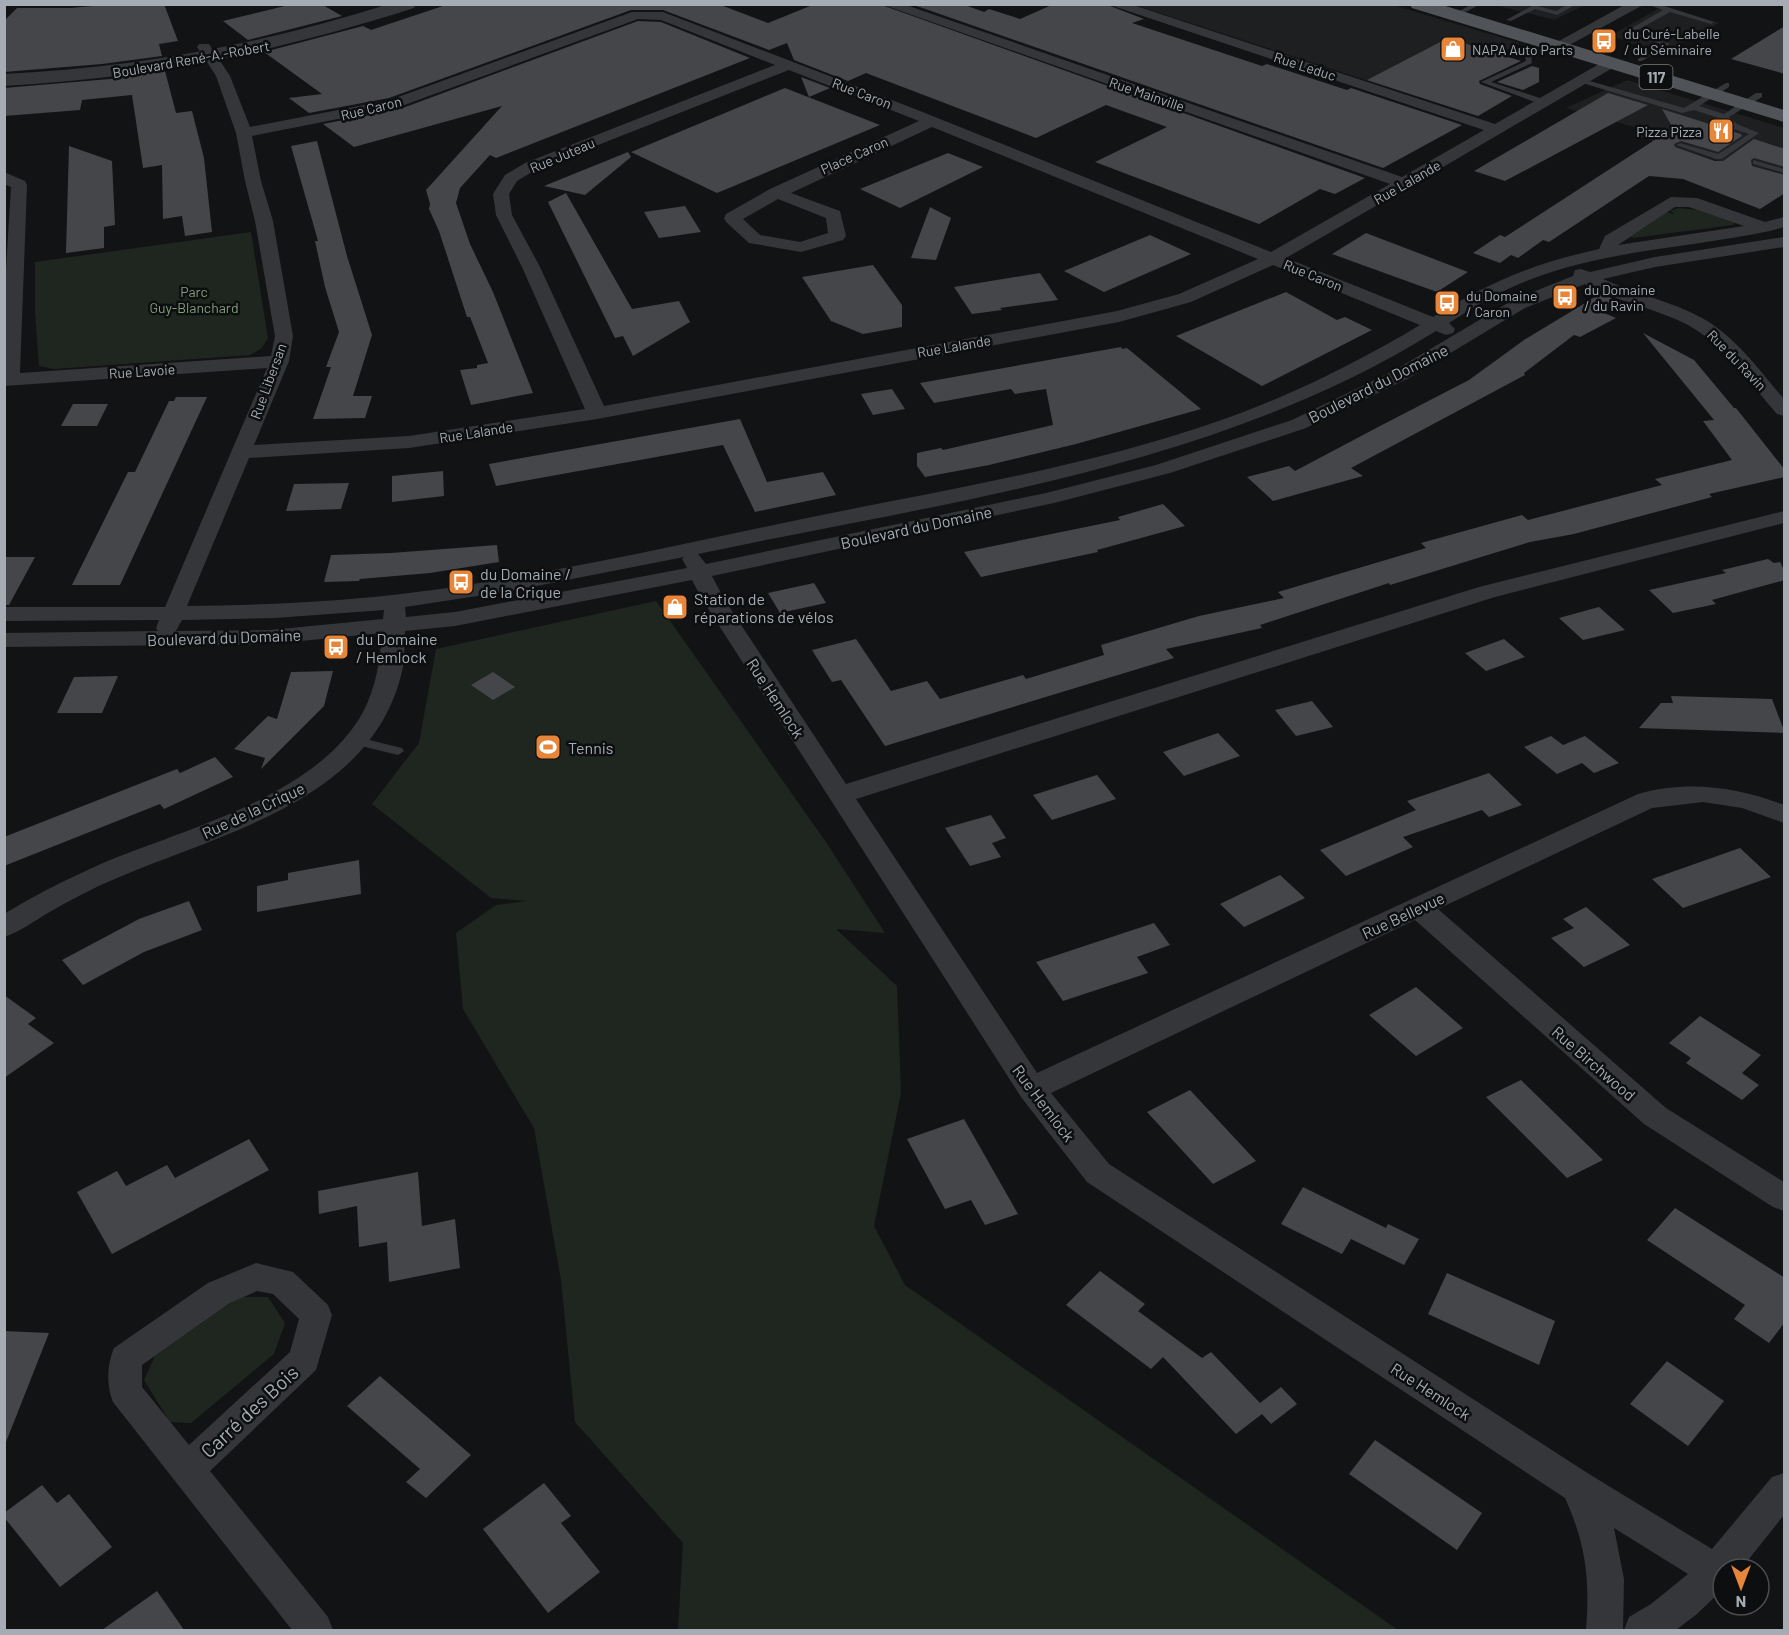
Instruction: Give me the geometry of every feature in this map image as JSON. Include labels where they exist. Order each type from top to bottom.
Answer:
[{"type":"main road","name":"117","points":[[1418,4],[1465,8],[1509,20],[1554,42],[1640,60],[1752,99],[1785,116]]},
{"type":"main road","name":"117","points":[[1465,8],[1611,63],[1719,89]]},
{"type":"main road","name":"117","points":[[1752,99],[1785,102]]},
{"type":"street","name":"Boulevard René-A.-Robert","points":[[4,68],[207,53],[367,4]]},
{"type":"street","name":"Boulevard René-A.-Robert","points":[[4,80],[122,72],[207,53],[302,38],[408,4]]},
{"type":"street","name":"Rue Mainville","points":[[888,4],[1406,184]]},
{"type":"street","name":"Rue Leduc","points":[[1114,4],[1496,129]]},
{"type":"street","points":[[1554,42],[1612,4]]},
{"type":"street","points":[[1554,42],[1638,4]]},
{"type":"street","name":"Rue Caron","points":[[244,133],[394,104],[637,15],[663,16],[932,121],[1466,336]]},
{"type":"street","name":"Rue Libersan","points":[[162,639],[279,361],[284,336],[264,221],[253,181],[244,133],[223,76],[207,53]]},
{"type":"street","name":"Rue Lalande","points":[[241,452],[409,442],[597,413],[1119,316],[1185,298],[1272,259],[1406,184],[1611,63]]},
{"type":"street","name":"Rue Juteau","points":[[597,413],[531,267],[504,215],[501,194],[511,178],[531,166],[788,65]]},
{"type":"street","name":"Place Caron","points":[[776,193],[834,215],[837,236],[801,246],[754,239],[732,218],[776,193],[818,171],[932,121]]},
{"type":"street","points":[[4,177],[20,185],[7,380]]},
{"type":"street","points":[[1606,252],[1611,240],[1667,203],[1678,201],[1691,202],[1785,233]]},
{"type":"street","name":"Boulevard du Domaine","points":[[4,614],[287,610],[395,601],[520,582],[1026,479],[1205,432],[1245,418],[1376,358],[1497,287],[1563,263],[1606,252],[1785,222]]},
{"type":"street","name":"Boulevard du Domaine","points":[[4,640],[270,637],[396,626],[528,608],[1047,500],[1208,455],[1277,433],[1337,407],[1402,374],[1532,298],[1586,278],[1640,265],[1785,242]]},
{"type":"street","name":"Rue du Ravin","points":[[1563,263],[1586,278],[1683,316],[1707,328],[1785,410]]},
{"type":"street","points":[[1640,265],[1638,282],[1650,304]]},
{"type":"street","name":"Rue Lavoie","points":[[7,380],[279,361]]},
{"type":"street","points":[[839,795],[1487,592],[1785,518]]},
{"type":"street","name":"Rue Hemlock","points":[[688,549],[713,599],[1031,1089],[1098,1173],[1577,1486],[1711,1568]]},
{"type":"street","name":"Rue de la Crique","points":[[4,927],[87,881],[287,798],[327,771],[357,741],[372,717],[385,686],[394,652],[395,601]]},
{"type":"street","name":"Rue Bellevue","points":[[1031,1089],[1647,800],[1703,794],[1746,800],[1785,814]]},
{"type":"street","name":"Rue Birchwood","points":[[1419,908],[1655,1116],[1785,1198]]},
{"type":"street","name":"Carré des Bois","points":[[187,1469],[304,1360],[316,1315],[282,1282],[256,1277],[219,1293],[126,1358],[125,1391],[187,1469],[315,1630]]},
{"type":"street","points":[[1577,1486],[1596,1527],[1604,1570],[1607,1605],[1604,1630]]},
{"type":"street","points":[[1729,1557],[1785,1489]]},
{"type":"street","points":[[1642,1630],[1663,1619],[1711,1577]]},
{"type":"lane","points":[[1509,20],[1534,7],[1557,13],[1574,4]]},
{"type":"lane","points":[[1650,4],[1711,22]]},
{"type":"lane","points":[[1640,60],[1667,44],[1628,32],[1669,10]]},
{"type":"lane","points":[[1543,102],[1485,82],[1530,62],[1527,57],[1554,42]]},
{"type":"lane","points":[[1582,80],[1685,111],[1719,89]]},
{"type":"lane","points":[[1725,117],[1752,99]]},
{"type":"lane","points":[[1680,145],[1719,158],[1755,133],[1734,126],[1725,117],[1693,107]]},
{"type":"lane","points":[[1756,162],[1785,171]]},
{"type":"lane","points":[[357,741],[398,751]]},
{"type":"shaded area","points":[[1135,5],[1393,5],[1520,43],[1418,97]]},
{"type":"shaded area","points":[[1495,5],[1585,5],[1554,20]]},
{"type":"shaded area","points":[[1663,6],[1719,23],[1662,53],[1610,36]]},
{"type":"shaded area","points":[[1627,80],[1784,128],[1784,181],[1636,136],[1645,130],[1566,108]]},
{"type":"green space","points":[[1678,208],[1697,210],[1736,222],[1733,225],[1630,237],[1667,212],[1673,214],[1670,211]]},
{"type":"green space","name":"Parc Guy-Blanchard","points":[[251,232],[268,338],[262,348],[250,355],[54,369],[39,366],[35,314],[35,262]]},
{"type":"green space","points":[[656,601],[826,842],[885,933],[836,929],[897,986],[901,1093],[874,1226],[905,1285],[1398,1630],[678,1630],[683,1543],[575,1422],[561,1280],[534,1128],[463,1009],[456,933],[496,905],[527,901],[491,898],[372,804],[419,743],[436,649]]},
{"type":"green space","points":[[239,1297],[268,1297],[285,1323],[274,1354],[191,1423],[170,1422],[144,1380],[155,1356]]},
{"type":"building","points":[[115,4],[164,4],[178,41],[159,44],[162,56],[102,64],[4,72],[4,21],[17,8],[71,8]]},
{"type":"building","points":[[293,4],[321,4],[342,16],[248,40],[223,21]]},
{"type":"building","points":[[449,4],[718,4],[768,23],[815,4],[879,4],[1365,178],[1335,194],[1320,189],[1259,224],[1095,162],[1167,127],[1106,105],[1036,138],[866,73],[848,81],[794,60],[787,43],[769,50],[663,10],[631,10],[389,98],[309,113],[289,98],[322,94],[264,52],[363,26],[371,30]]},
{"type":"building","points":[[911,4],[962,4],[984,12],[989,9],[1020,19],[1054,4],[1105,4],[1144,19],[1132,23],[1262,66],[1267,64],[1347,90],[1351,88],[1462,125],[1383,168]]},
{"type":"building","points":[[638,21],[661,22],[750,58],[496,158],[490,155],[460,188],[456,203],[470,244],[493,292],[533,393],[471,405],[460,370],[477,368],[477,365],[488,363],[470,317],[467,317],[439,231],[429,209],[426,190],[502,106],[354,147],[323,124],[400,109]]},
{"type":"building","points":[[1785,26],[1785,74],[1731,59],[1762,40]]},
{"type":"building","points":[[1448,38],[1521,61],[1479,81],[1480,84],[1512,96],[1478,116],[1367,80]]},
{"type":"building","points":[[1532,66],[1539,68],[1539,82],[1523,90],[1497,82]]},
{"type":"building","points":[[165,71],[176,113],[192,111],[204,158],[212,232],[185,236],[182,216],[163,219],[162,165],[143,168],[132,95],[82,100],[80,110],[4,116],[4,88],[110,79]]},
{"type":"building","points":[[801,77],[830,88],[809,97]]},
{"type":"building","points":[[785,88],[880,125],[717,193],[631,152]]},
{"type":"building","points":[[1608,93],[1648,105],[1505,181],[1474,171]]},
{"type":"building","points":[[1662,109],[1741,134],[1742,136],[1718,152],[1681,141],[1674,144],[1675,147],[1715,161],[1723,161],[1754,139],[1785,149],[1785,167],[1754,158],[1751,160],[1752,166],[1785,175],[1785,193],[1760,209],[1683,179],[1649,176],[1549,242],[1543,240],[1518,258],[1511,255],[1500,263],[1473,253],[1500,235],[1505,237],[1673,128]]},
{"type":"building","points":[[317,141],[347,256],[372,335],[353,396],[372,396],[365,418],[313,419],[331,367],[326,367],[339,332],[325,287],[315,241],[318,241],[291,146]]},
{"type":"building","points":[[69,146],[112,161],[115,225],[104,227],[104,248],[66,253]]},
{"type":"building","points":[[628,152],[631,157],[585,195],[544,186]]},
{"type":"building","points":[[948,153],[983,167],[900,208],[860,189]]},
{"type":"building","points":[[566,193],[632,309],[679,301],[690,322],[633,356],[623,336],[615,338],[548,202]]},
{"type":"building","points":[[685,206],[701,232],[659,238],[644,212]]},
{"type":"building","points":[[930,207],[951,218],[936,260],[911,258]]},
{"type":"building","points":[[1366,233],[1468,272],[1437,292],[1332,254]]},
{"type":"building","points":[[1150,235],[1191,254],[1104,292],[1064,271]]},
{"type":"building","points":[[873,265],[902,305],[902,327],[863,334],[831,321],[802,277]]},
{"type":"building","points":[[1040,273],[1058,300],[972,314],[954,287]]},
{"type":"building","points":[[1286,292],[1337,320],[1345,317],[1372,330],[1262,386],[1176,336]]},
{"type":"building","points":[[1600,294],[1619,301],[1604,313],[1616,318],[1580,337],[1574,335],[1524,373],[1525,375],[1351,468],[1363,476],[1273,501],[1247,477],[1289,466],[1295,471],[1469,380],[1524,340]]},
{"type":"building","points":[[1643,333],[1694,360],[1785,470],[1785,477],[1709,494],[1712,497],[1574,534],[1530,542],[1390,585],[1389,583],[1260,625],[1262,628],[1166,649],[1174,658],[885,746],[841,680],[832,682],[812,650],[856,639],[891,691],[927,681],[940,699],[1023,675],[1026,679],[1104,655],[1101,645],[1199,616],[1284,598],[1278,592],[1426,548],[1421,543],[1522,515],[1528,520],[1662,485],[1655,479],[1732,460],[1703,421],[1714,420]]},
{"type":"building","points":[[1121,347],[1122,349],[1127,348],[1201,409],[1076,444],[989,465],[925,477],[917,466],[917,453],[941,448],[943,450],[1053,425],[1046,389],[1015,394],[1011,389],[934,403],[920,383]]},
{"type":"building","points":[[892,389],[905,409],[873,415],[861,394]]},
{"type":"building","points":[[176,397],[207,397],[120,585],[72,585],[128,472],[135,472],[169,401],[174,401]]},
{"type":"building","points":[[73,404],[108,404],[97,426],[61,426]]},
{"type":"building","points":[[740,419],[767,482],[823,472],[836,495],[755,512],[723,445],[496,486],[489,464]]},
{"type":"building","points":[[443,471],[444,496],[392,502],[392,476]]},
{"type":"building","points":[[349,483],[341,509],[286,511],[294,484]]},
{"type":"building","points":[[1163,504],[1185,526],[1097,550],[1098,552],[981,577],[964,552],[1120,520],[1118,517]]},
{"type":"building","points":[[497,545],[499,562],[430,573],[360,579],[359,581],[324,582],[331,555]]},
{"type":"building","points":[[4,557],[35,557],[9,605],[4,605]]},
{"type":"building","points":[[1768,559],[1774,563],[1780,562],[1785,572],[1785,580],[1712,600],[1716,604],[1673,613],[1649,590],[1726,573],[1722,570]]},
{"type":"building","points":[[814,583],[826,603],[780,613],[768,593]]},
{"type":"building","points":[[1599,607],[1625,630],[1583,640],[1559,618]]},
{"type":"building","points":[[1504,639],[1525,657],[1486,671],[1465,653]]},
{"type":"building","points":[[333,671],[324,706],[261,769],[265,758],[234,749],[268,716],[277,719],[291,672]]},
{"type":"building","points":[[493,672],[515,687],[493,700],[471,685]]},
{"type":"building","points":[[118,676],[102,713],[57,713],[74,677]]},
{"type":"building","points":[[1671,696],[1772,699],[1785,733],[1639,728],[1661,703],[1673,703]]},
{"type":"building","points":[[1312,701],[1333,727],[1296,736],[1275,710]]},
{"type":"building","points":[[1218,733],[1240,756],[1184,776],[1163,752]]},
{"type":"building","points":[[1551,736],[1563,745],[1585,736],[1619,763],[1594,773],[1582,763],[1557,774],[1524,747]]},
{"type":"building","points":[[215,757],[233,777],[164,809],[160,804],[4,866],[4,837],[177,769],[180,773]]},
{"type":"building","points":[[1489,773],[1522,805],[1489,817],[1482,810],[1403,837],[1413,847],[1346,876],[1320,850],[1416,810],[1407,801]]},
{"type":"building","points":[[1097,775],[1116,799],[1052,820],[1033,795]]},
{"type":"building","points":[[991,815],[1006,838],[992,843],[1001,857],[970,866],[945,828]]},
{"type":"building","points":[[1740,848],[1771,877],[1683,908],[1652,879]]},
{"type":"building","points":[[359,860],[361,894],[257,912],[257,886],[288,880],[288,873]]},
{"type":"building","points":[[1280,875],[1305,898],[1244,927],[1220,904]]},
{"type":"building","points":[[189,901],[202,930],[144,952],[83,985],[62,960],[139,919]]},
{"type":"building","points":[[1586,907],[1630,945],[1584,967],[1551,938],[1574,928],[1563,919]]},
{"type":"building","points":[[1154,923],[1170,945],[1137,957],[1148,973],[1063,1001],[1036,962]]},
{"type":"building","points":[[1416,987],[1463,1028],[1416,1056],[1369,1015]]},
{"type":"building","points":[[4,995],[36,1018],[28,1024],[54,1043],[4,1078]]},
{"type":"building","points":[[1700,1016],[1761,1055],[1742,1073],[1759,1085],[1742,1100],[1686,1063],[1691,1058],[1669,1043]]},
{"type":"building","points":[[1521,1080],[1603,1160],[1567,1178],[1486,1097]]},
{"type":"building","points":[[1190,1090],[1256,1161],[1213,1184],[1147,1112]]},
{"type":"building","points":[[964,1119],[1018,1214],[985,1225],[971,1200],[945,1209],[907,1139]]},
{"type":"building","points":[[249,1139],[269,1170],[112,1254],[77,1192],[117,1171],[126,1186],[167,1165],[175,1178]]},
{"type":"building","points":[[418,1172],[422,1226],[455,1219],[460,1268],[389,1282],[387,1242],[359,1247],[357,1206],[319,1214],[318,1191]]},
{"type":"building","points":[[1303,1187],[1386,1228],[1388,1224],[1419,1239],[1404,1265],[1351,1239],[1342,1254],[1281,1224]]},
{"type":"building","points":[[1675,1208],[1785,1278],[1785,1322],[1769,1343],[1734,1319],[1745,1305],[1647,1240]]},
{"type":"building","points":[[1100,1271],[1145,1304],[1138,1311],[1202,1358],[1211,1352],[1260,1403],[1281,1387],[1297,1404],[1271,1424],[1262,1414],[1236,1434],[1163,1357],[1151,1369],[1066,1305]]},
{"type":"building","points":[[1447,1273],[1555,1321],[1539,1365],[1428,1314]]},
{"type":"building","points":[[4,1331],[49,1333],[6,1442],[4,1441]]},
{"type":"building","points":[[1667,1361],[1724,1401],[1688,1446],[1630,1404]]},
{"type":"building","points":[[380,1376],[471,1455],[426,1498],[406,1482],[420,1469],[347,1406]]},
{"type":"building","points":[[1375,1440],[1482,1513],[1457,1550],[1349,1474]]},
{"type":"building","points":[[544,1483],[571,1516],[561,1523],[600,1572],[548,1613],[483,1529]]},
{"type":"building","points":[[42,1485],[57,1503],[69,1494],[112,1547],[60,1587],[4,1517],[4,1513]]},
{"type":"building","points":[[157,1591],[184,1630],[102,1630]]},
{"type":"place","name":"du Curé-Labelle / du Séminaire","points":[[1604,41]]},
{"type":"place","name":"NAPA Auto Parts","points":[[1453,49]]},
{"type":"place","name":"Pizza Pizza","points":[[1721,131]]},
{"type":"place","name":"du Domaine / du Ravin","points":[[1565,297]]},
{"type":"place","name":"du Domaine / Caron","points":[[1447,303]]},
{"type":"place","name":"du Domaine / de la Crique","points":[[461,582]]},
{"type":"place","name":"Station de réparations de vélos","points":[[675,607]]},
{"type":"place","name":"du Domaine / Hemlock","points":[[336,647]]},
{"type":"place","name":"Tennis","points":[[548,747]]}]
